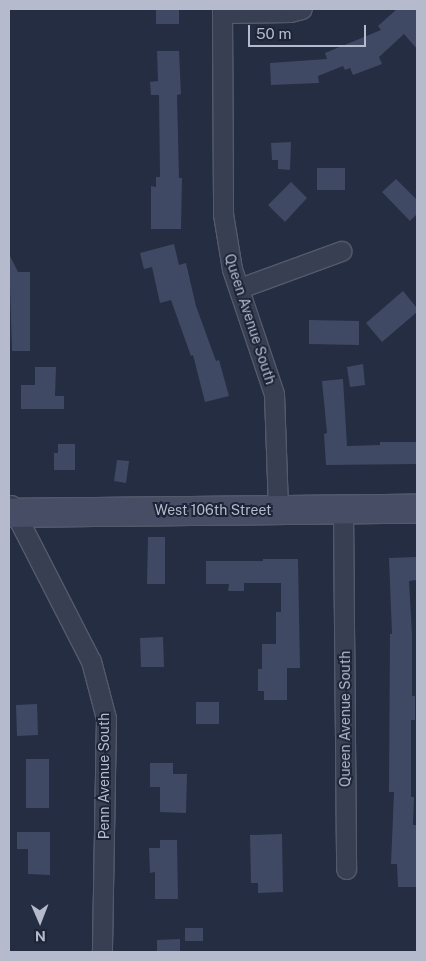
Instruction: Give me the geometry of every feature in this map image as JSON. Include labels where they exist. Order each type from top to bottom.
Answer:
[{"type":"street","points":[[222,11],[290,12],[302,9]]},
{"type":"street","name":"Queen Avenue South","points":[[222,11],[223,214],[232,269],[240,288],[274,394],[278,510]]},
{"type":"street","points":[[240,288],[341,251]]},
{"type":"street","name":"West 106th Street","points":[[11,509],[417,509]]},
{"type":"street","name":"Penn Avenue South","points":[[11,509],[91,661],[106,718],[102,952]]},
{"type":"street","name":"Queen Avenue South","points":[[343,510],[346,869]]},
{"type":"building","points":[[156,9],[179,9],[179,24],[156,24]]},
{"type":"building","points":[[397,9],[417,9],[417,49],[404,34],[379,57],[382,64],[353,75],[350,68],[345,70],[343,66],[318,76],[319,83],[271,85],[270,63],[327,59],[325,53],[381,30],[378,26]]},
{"type":"building","points":[[157,51],[179,51],[181,94],[177,95],[179,178],[182,178],[181,229],[151,229],[151,186],[156,187],[156,177],[160,177],[159,95],[151,95],[150,82],[158,81]]},
{"type":"building","points":[[291,142],[290,170],[278,169],[278,160],[272,160],[271,143]]},
{"type":"building","points":[[317,168],[345,168],[345,190],[317,190]]},
{"type":"building","points":[[396,179],[417,200],[417,214],[410,221],[382,192]]},
{"type":"building","points":[[291,182],[307,198],[285,222],[268,205]]},
{"type":"building","points":[[174,244],[179,265],[186,263],[196,306],[216,361],[219,360],[229,396],[205,402],[193,355],[191,356],[171,300],[160,303],[152,267],[144,269],[140,253]]},
{"type":"building","points":[[9,254],[18,272],[30,272],[30,351],[12,351]]},
{"type":"building","points":[[403,291],[417,308],[417,312],[382,342],[366,323]]},
{"type":"building","points":[[309,320],[359,321],[359,345],[309,344]]},
{"type":"building","points":[[363,364],[365,385],[350,387],[347,367]]},
{"type":"building","points":[[35,367],[56,367],[55,396],[64,396],[64,409],[21,409],[21,385],[35,385]]},
{"type":"building","points":[[343,379],[347,446],[380,445],[380,442],[417,442],[417,464],[326,465],[324,434],[327,433],[322,381]]},
{"type":"building","points":[[58,444],[75,444],[75,470],[54,470],[54,453],[58,453]]},
{"type":"building","points":[[117,460],[129,461],[126,483],[114,481]]},
{"type":"building","points":[[148,537],[165,537],[165,584],[147,584]]},
{"type":"building","points":[[417,557],[417,580],[409,581],[412,634],[412,696],[415,696],[415,720],[411,720],[411,797],[414,797],[413,825],[417,825],[417,887],[398,887],[397,864],[391,864],[394,792],[389,792],[390,634],[392,634],[389,558]]},
{"type":"building","points":[[263,559],[298,559],[300,668],[287,668],[287,700],[264,700],[264,691],[258,691],[258,669],[262,669],[262,644],[276,644],[276,612],[281,612],[281,583],[244,583],[244,591],[228,591],[229,584],[206,584],[206,561],[263,561]]},
{"type":"building","points":[[163,637],[164,667],[141,667],[140,638]]},
{"type":"building","points":[[196,702],[219,702],[219,724],[196,724]]},
{"type":"building","points":[[37,704],[38,735],[17,736],[16,705]]},
{"type":"building","points":[[26,759],[49,759],[49,808],[26,808]]},
{"type":"building","points":[[150,763],[173,763],[173,774],[187,774],[186,813],[160,812],[160,787],[150,787]]},
{"type":"building","points":[[17,832],[50,832],[50,875],[28,874],[28,849],[17,849]]},
{"type":"building","points":[[282,834],[283,892],[258,893],[258,883],[251,883],[250,835]]},
{"type":"building","points":[[160,840],[177,840],[178,899],[155,899],[155,872],[150,873],[149,848],[160,848]]},
{"type":"building","points":[[185,928],[203,928],[203,941],[185,941]]},
{"type":"building","points":[[180,939],[180,952],[157,952],[157,940]]}]
